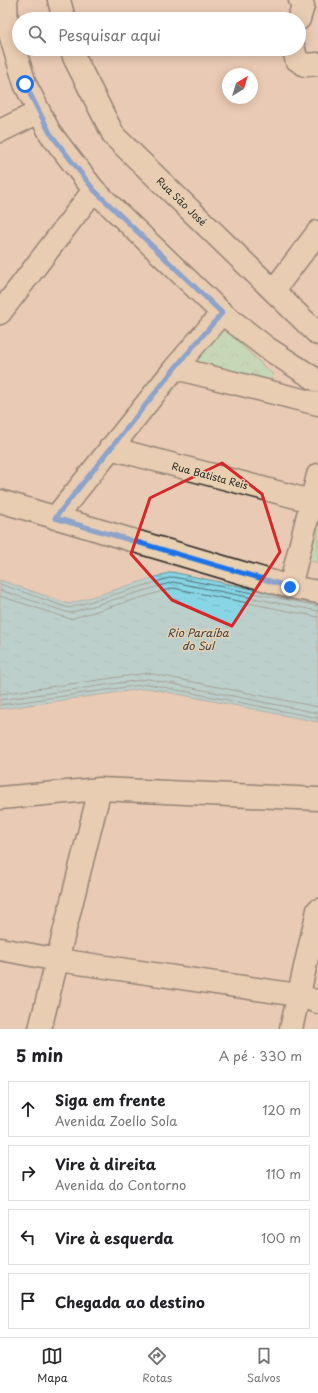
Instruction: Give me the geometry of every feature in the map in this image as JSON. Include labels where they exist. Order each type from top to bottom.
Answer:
[{"type":"street","points":[[6,0],[7,24],[12,41]]},
{"type":"street","points":[[59,0],[62,12]]},
{"type":"street","points":[[17,56],[25,84],[50,133],[94,190],[222,313],[267,348],[318,381]]},
{"type":"street","name":"Rua São José","points":[[74,56],[114,136],[318,334]]},
{"type":"street","points":[[295,56],[296,59],[305,65],[318,64]]},
{"type":"street","points":[[0,131],[39,112]]},
{"type":"street","points":[[0,313],[94,190]]},
{"type":"street","points":[[274,290],[318,232]]},
{"type":"street","points":[[55,518],[175,368],[222,313]]},
{"type":"street","points":[[175,368],[318,404]]},
{"type":"street","name":"Rua Batista Reis","points":[[110,448],[311,501]]},
{"type":"street","points":[[290,587],[318,475]]},
{"type":"street","points":[[0,501],[290,587],[318,592]]},
{"type":"street","points":[[0,798],[100,789],[318,799]]},
{"type":"street","points":[[40,1029],[100,789]]},
{"type":"street","points":[[291,1029],[308,999],[318,910]]},
{"type":"street","points":[[0,949],[58,960],[308,999]]},
{"type":"highlighted area","points":[[222,463],[262,494],[280,552],[232,626],[172,600],[131,554],[150,498]]},
{"type":"green space","points":[[222,326],[273,375],[272,380],[261,383],[191,365]]},
{"type":"green space","points":[[318,524],[318,563],[308,560]]},
{"type":"water","name":"Rio Paraíba do Sul","points":[[172,572],[318,603],[318,722],[148,688],[0,709],[0,580],[69,604]]},
{"type":"route","points":[[25,84],[50,133],[94,190],[222,313],[175,368],[55,518],[290,587]]}]
